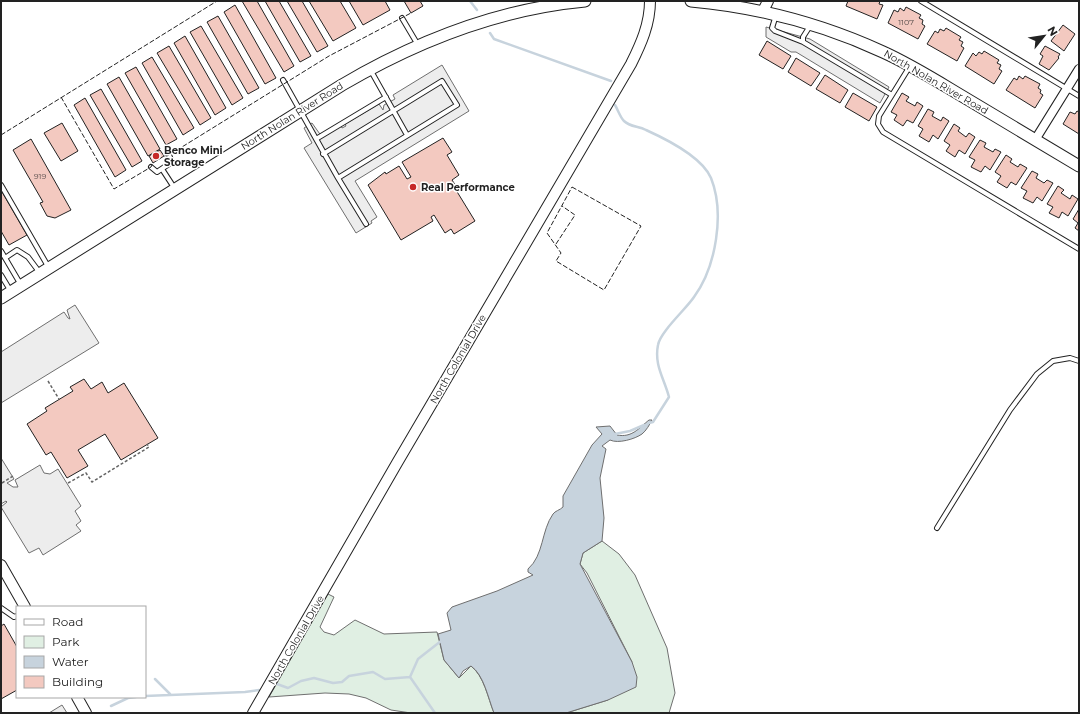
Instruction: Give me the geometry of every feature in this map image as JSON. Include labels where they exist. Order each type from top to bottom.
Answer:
[{"type":"main road","name":"North Nolan River Road","points":[[6,295],[300,111],[370,69],[418,45],[460,29],[502,16],[585,1]]},
{"type":"main road","name":"North Nolan River Road","points":[[691,1],[763,11],[811,24],[863,43],[910,66],[1079,166]]},
{"type":"street","name":"North Colonial Drive","points":[[253,713],[397,463],[631,64],[645,30],[650,1]]},
{"type":"street","points":[[763,11],[768,1]]},
{"type":"street","points":[[1035,140],[1079,69]]},
{"type":"street","points":[[1,565],[24,606]]},
{"type":"street","points":[[78,698],[86,713]]},
{"type":"lane","points":[[920,1],[1079,96]]},
{"type":"lane","points":[[776,15],[772,28],[775,31],[803,42],[892,95]]},
{"type":"lane","points":[[402,18],[418,45]]},
{"type":"lane","points":[[803,42],[803,38],[811,24]]},
{"type":"lane","points":[[910,66],[878,121],[883,132],[1079,249]]},
{"type":"lane","points":[[370,69],[407,135]]},
{"type":"lane","points":[[323,154],[442,81],[446,87],[456,105],[338,178]]},
{"type":"lane","points":[[284,82],[323,154],[366,224]]},
{"type":"lane","points":[[316,139],[386,97]]},
{"type":"lane","points":[[151,167],[157,172],[172,162],[168,155]]},
{"type":"lane","points":[[162,168],[175,189]]},
{"type":"lane","points":[[1,185],[45,271]]},
{"type":"lane","points":[[5,258],[17,250],[45,271]]},
{"type":"lane","points":[[1,251],[21,285]]},
{"type":"lane","points":[[1,275],[6,295]]},
{"type":"lane","points":[[937,528],[1010,410],[1037,374],[1053,362],[1070,358],[1079,361]]},
{"type":"lane","points":[[1,608],[9,615],[16,616]]},
{"type":"path","points":[[48,381],[59,399]]},
{"type":"path","points":[[68,483],[86,473],[92,482],[148,447],[147,444]]},
{"type":"path","points":[[2,483],[14,476]]},
{"type":"green space","points":[[602,541],[619,554],[635,575],[667,648],[675,693],[669,713],[566,713],[608,700],[632,662],[587,573],[580,564],[583,553]]},
{"type":"green space","points":[[328,594],[334,597],[320,627],[324,632],[334,635],[355,620],[384,634],[437,632],[444,660],[459,678],[471,666],[475,670],[482,681],[494,713],[411,713],[391,710],[366,698],[349,694],[325,693],[269,697]]},
{"type":"shaded area","points":[[766,27],[810,39],[889,87],[880,103],[796,52],[791,52],[766,37]]},
{"type":"shaded area","points":[[442,65],[469,111],[355,181],[377,217],[371,221],[372,223],[356,233],[304,148],[312,143],[304,128],[312,123],[322,137],[341,126],[342,128],[346,126],[345,124],[379,104],[383,110],[384,105],[395,99],[393,95]]},
{"type":"shaded area","points":[[75,305],[99,343],[1,403],[1,352],[64,312],[70,319],[67,310]]},
{"type":"shaded area","points":[[1,458],[14,479],[7,483],[13,487],[18,487],[15,480],[40,465],[44,473],[50,474],[58,469],[81,506],[75,511],[81,521],[76,525],[81,531],[43,555],[39,548],[29,553],[1,507],[7,502],[6,501],[1,504]]},
{"type":"shaded area","points":[[62,705],[67,713],[49,713]]},
{"type":"water","points":[[649,420],[652,420],[645,431],[639,436],[622,441],[610,440],[602,446],[606,449],[600,478],[604,518],[602,541],[583,553],[580,564],[632,662],[637,677],[636,687],[608,700],[566,713],[494,713],[485,687],[475,670],[471,666],[463,671],[459,678],[444,660],[438,634],[451,630],[447,613],[452,607],[497,591],[533,575],[528,572],[528,569],[537,557],[549,521],[554,513],[563,507],[563,496],[592,445],[602,434],[596,427],[610,426],[617,435],[622,436],[635,432]]},
{"type":"building","points":[[242,1],[257,1],[294,66],[284,72]]},
{"type":"building","points":[[265,1],[279,1],[311,56],[300,62]]},
{"type":"building","points":[[287,1],[302,1],[328,46],[317,52]]},
{"type":"building","points":[[309,1],[340,1],[356,28],[333,41]]},
{"type":"building","points":[[349,1],[385,1],[390,10],[363,25]]},
{"type":"building","points":[[404,1],[420,1],[423,6],[411,13]]},
{"type":"building","points":[[848,1],[880,1],[879,4],[883,5],[877,19],[846,6]]},
{"type":"building","points":[[235,5],[276,78],[265,84],[224,12]]},
{"type":"building","points":[[906,7],[921,15],[919,18],[923,20],[922,24],[925,26],[918,39],[888,23],[894,10],[898,12],[900,8],[904,11]]},
{"type":"building","points":[[218,16],[259,88],[248,94],[207,22]]},
{"type":"building","points":[[1063,25],[1075,34],[1064,51],[1051,41]]},
{"type":"building","points":[[201,26],[243,98],[232,105],[190,32]]},
{"type":"building","points":[[946,28],[961,37],[959,40],[963,42],[961,46],[964,48],[957,61],[927,44],[935,31],[938,33],[940,29],[944,31]]},
{"type":"building","points":[[185,36],[226,108],[215,115],[174,43]]},
{"type":"building","points":[[767,41],[791,56],[783,69],[759,55]]},
{"type":"building","points":[[169,46],[211,118],[200,125],[157,53]]},
{"type":"building","points":[[1045,46],[1060,54],[1058,57],[1059,58],[1049,70],[1039,64],[1043,56],[1040,54]]},
{"type":"building","points":[[984,51],[999,60],[997,63],[1001,65],[999,69],[1002,71],[994,84],[965,66],[973,53],[976,56],[979,52],[982,54]]},
{"type":"building","points":[[152,57],[194,128],[183,135],[142,63]]},
{"type":"building","points":[[796,58],[820,73],[811,86],[788,72]]},
{"type":"building","points":[[136,67],[177,139],[166,145],[125,73]]},
{"type":"building","points":[[825,75],[848,90],[840,103],[816,89]]},
{"type":"building","points":[[1019,76],[1023,79],[1025,76],[1040,84],[1038,88],[1041,90],[1040,93],[1043,95],[1035,108],[1006,90],[1014,78],[1017,80]]},
{"type":"building","points":[[119,77],[160,149],[148,156],[107,84]]},
{"type":"building","points":[[101,89],[142,161],[132,167],[90,95]]},
{"type":"building","points":[[853,93],[877,107],[869,121],[845,107]]},
{"type":"building","points":[[902,93],[909,97],[906,101],[915,106],[917,102],[923,106],[913,123],[907,120],[903,126],[894,120],[897,115],[891,112]]},
{"type":"building","points":[[85,98],[126,170],[115,177],[74,105]]},
{"type":"building","points":[[928,109],[934,112],[932,116],[941,121],[943,117],[949,121],[938,139],[933,135],[929,142],[919,136],[923,129],[918,126]]},
{"type":"building","points":[[1077,111],[1079,112],[1079,134],[1063,124],[1070,112],[1075,114]]},
{"type":"building","points":[[62,123],[78,151],[61,161],[44,133]]},
{"type":"building","points":[[954,124],[960,128],[958,131],[966,137],[969,133],[975,137],[965,154],[959,150],[955,157],[946,151],[950,145],[944,141]]},
{"type":"building","name":"Real Performance","points":[[443,138],[452,152],[447,155],[459,175],[452,180],[458,189],[456,190],[475,221],[454,234],[451,229],[445,233],[434,215],[431,217],[433,221],[401,240],[368,185],[385,172],[386,174],[399,166],[407,179],[411,177],[402,162]]},
{"type":"building","points":[[31,139],[71,210],[55,218],[47,216],[40,203],[43,202],[13,150]]},
{"type":"building","points":[[980,140],[986,143],[984,147],[993,152],[995,149],[1001,152],[990,170],[985,166],[981,172],[971,167],[975,160],[969,157]]},
{"type":"building","name":"Benco Mini Storage","points":[[160,150],[164,156],[153,163],[149,156]]},
{"type":"building","points":[[1006,155],[1012,159],[1010,162],[1018,167],[1020,164],[1027,168],[1016,185],[1011,182],[1007,188],[997,182],[1001,176],[995,172]]},
{"type":"building","points":[[1032,171],[1038,174],[1036,178],[1044,183],[1047,180],[1053,183],[1042,201],[1037,197],[1033,203],[1023,198],[1027,191],[1021,188]]},
{"type":"building","points":[[1058,186],[1064,190],[1061,193],[1070,199],[1072,195],[1078,199],[1068,216],[1062,212],[1059,218],[1049,213],[1053,207],[1047,204]]},
{"type":"building","points":[[1,190],[27,235],[9,245],[1,231]]},
{"type":"building","points":[[1079,209],[1079,231],[1075,228],[1078,223],[1073,219]]},
{"type":"building","points":[[84,379],[91,389],[102,382],[108,393],[124,383],[158,438],[121,460],[105,434],[78,450],[88,466],[67,478],[51,452],[46,455],[27,424],[47,411],[45,408],[73,391],[70,387]]},
{"type":"building","points":[[4,624],[16,645],[16,691],[1,699],[1,626]]},
{"type":"waterway","points":[[470,1],[477,10]]},
{"type":"waterway","points":[[490,33],[494,39],[611,81]]},
{"type":"waterway","points":[[615,105],[621,118],[626,123],[663,138],[692,156],[700,163],[711,178],[717,207],[718,223],[716,239],[708,271],[702,285],[694,297],[668,327],[658,345],[658,365],[669,397],[653,422],[649,423]]},
{"type":"waterway","points":[[615,434],[630,431],[644,425]]},
{"type":"waterway","points":[[410,677],[418,659],[441,641]]},
{"type":"waterway","points":[[277,684],[288,688],[301,681],[314,678],[333,683],[342,682],[349,676],[373,672],[385,679],[410,677],[435,713]]},
{"type":"waterway","points":[[155,679],[170,694]]},
{"type":"waterway","points":[[146,696],[245,692],[259,690]]},
{"type":"waterway","points":[[111,706],[128,698]]},
{"type":"fence","points":[[1,135],[217,1]]},
{"type":"fence","points":[[164,156],[169,155],[329,56],[411,13]]},
{"type":"fence","points":[[61,97],[114,189],[151,167],[153,163]]},
{"type":"fence","points":[[572,187],[641,226],[604,290],[556,261],[561,253],[547,233],[572,187]]},
{"type":"fence","points":[[556,244],[575,215],[562,206]]},
{"type":"place","name":"Benco Mini Storage","points":[[156,156]]},
{"type":"place","name":"Real Performance","points":[[413,187]]}]
